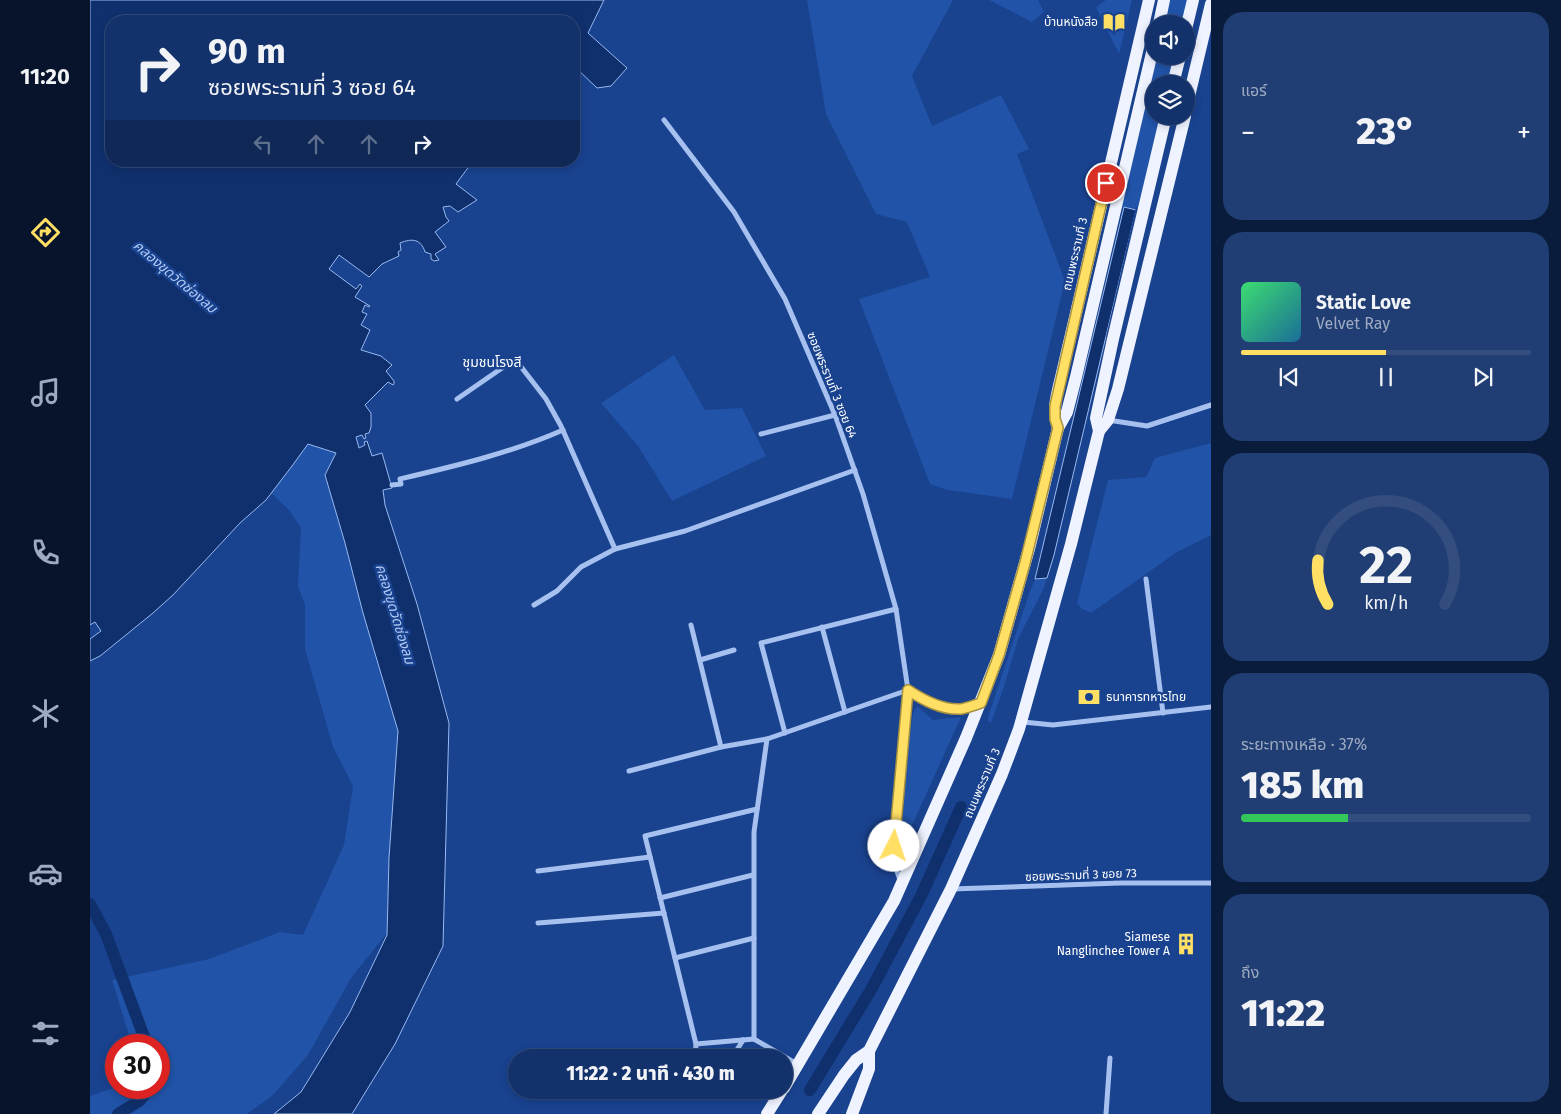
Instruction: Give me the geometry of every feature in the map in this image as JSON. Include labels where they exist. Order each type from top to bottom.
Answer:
[{"type":"main road","name":"ถนนพระรามที่ 3","points":[[1058,428],[1055,419],[1058,390],[1149,0]]},
{"type":"main road","points":[[1161,15],[1164,0]]},
{"type":"main road","points":[[1189,15],[1193,0]]},
{"type":"main road","points":[[1194,75],[1211,4]]},
{"type":"main road","name":"ถนนพระรามที่ 3","points":[[793,1074],[894,901],[981,703],[999,655],[1028,554],[1058,428],[1067,412],[1149,65]]},
{"type":"main road","name":"ถนนพระรามที่ 3","points":[[1099,432],[1096,418],[1164,125]]},
{"type":"main road","name":"ถนนพระรามที่ 3","points":[[818,1114],[856,1060],[869,1051],[909,976],[951,889],[1002,774],[1021,721],[1072,544],[1099,432],[1108,420],[1118,389],[1183,125]]},
{"type":"main road","points":[[852,1114],[869,1068],[869,1051]]},
{"type":"main road","name":"ถนนพระรามที่ 3","points":[[767,1114],[777,1099]]},
{"type":"street","name":"ซอยพระรามที่ 3 ซอย 64","points":[[664,120],[734,212],[780,291],[835,415],[855,470],[896,609],[908,690],[897,792],[893,860],[902,884]]},
{"type":"street","points":[[457,399],[515,359],[546,399],[563,430],[614,549]]},
{"type":"street","points":[[1108,420],[1147,426],[1211,406]]},
{"type":"street","points":[[761,434],[835,415]]},
{"type":"street","points":[[392,485],[401,484],[400,480],[488,457],[563,430]]},
{"type":"street","points":[[534,605],[557,591],[581,566],[614,549],[685,531],[855,470]]},
{"type":"street","points":[[1146,579],[1163,713]]},
{"type":"street","points":[[785,733],[761,642],[896,609]]},
{"type":"street","points":[[691,625],[721,748]]},
{"type":"street","points":[[822,627],[845,712]]},
{"type":"street","points":[[700,660],[734,650]]},
{"type":"street","points":[[628,771],[721,748],[767,739],[908,690],[925,702],[943,707],[961,709],[981,703]]},
{"type":"street","points":[[1021,721],[1053,724],[1163,713],[1211,706]]},
{"type":"street","points":[[754,1040],[754,832],[767,739]]},
{"type":"street","points":[[696,1049],[696,1044],[645,836],[757,809]]},
{"type":"street","points":[[538,871],[650,857]]},
{"type":"street","points":[[660,898],[754,875]]},
{"type":"street","name":"ซอยพระรามที่ 3 ซอย 73","points":[[951,889],[1128,883],[1211,883]]},
{"type":"street","points":[[538,923],[664,913]]},
{"type":"street","points":[[675,958],[754,938]]},
{"type":"street","points":[[738,1049],[743,1040]]},
{"type":"street","points":[[696,1044],[754,1040],[799,1065]]},
{"type":"street","points":[[1106,1114],[1110,1058]]},
{"type":"shaded area","points":[[807,0],[953,0],[912,76],[932,126],[1001,95],[1029,149],[1017,154],[1065,281],[1012,499],[948,490],[930,484],[859,299],[930,277],[907,222],[876,214],[826,114]]},
{"type":"shaded area","points":[[989,0],[1038,0],[1044,12],[1032,22]]},
{"type":"shaded area","points":[[1106,0],[1132,0],[1119,54],[1096,7]]},
{"type":"shaded area","points":[[1163,0],[1192,0],[1188,15],[1159,15]]},
{"type":"shaded area","points":[[1147,65],[1177,65],[1174,75],[1145,75],[1145,125],[1162,125],[1140,211],[1113,206]]},
{"type":"shaded area","points":[[674,355],[705,410],[742,408],[766,456],[672,501],[638,446],[601,403]]},
{"type":"shaded area","points":[[1211,443],[1211,535],[1177,552],[1091,613],[1082,609],[1077,603],[1108,480],[1146,477],[1155,458]]},
{"type":"shaded area","points":[[308,444],[336,453],[325,476],[398,731],[389,858],[387,933],[351,978],[308,1055],[272,1096],[247,1114],[90,1114],[90,1096],[105,1091],[105,1099],[170,1099],[170,1034],[129,1034],[112,980],[209,959],[280,932],[303,935],[344,845],[353,786],[333,747],[305,649],[305,605],[298,586],[301,528],[289,510],[271,493]]},
{"type":"shaded area","points":[[1047,578],[1043,590],[1018,639],[991,723],[988,721],[988,717],[1029,594],[1035,579]]},
{"type":"shaded area","points":[[917,706],[933,720],[961,717],[905,841],[902,842],[909,742],[913,713]]},
{"type":"water","name":"คลองขุดวัดช่องลม","points":[[90,0],[604,0],[588,33],[627,68],[611,86],[597,88],[580,72],[580,15],[105,15],[105,167],[469,167],[456,184],[477,200],[458,212],[450,206],[443,207],[449,221],[435,232],[446,247],[435,254],[439,260],[434,261],[431,259],[431,254],[425,252],[418,242],[408,240],[400,243],[401,250],[398,252],[399,256],[382,264],[369,277],[339,255],[329,269],[356,289],[360,284],[362,286],[355,297],[370,306],[365,305],[362,312],[367,314],[361,325],[370,330],[361,350],[381,356],[392,365],[386,371],[394,381],[394,384],[388,382],[365,405],[371,413],[371,427],[369,433],[365,434],[366,438],[364,439],[362,435],[356,437],[359,448],[365,445],[364,442],[367,441],[372,456],[382,453],[392,488],[383,490],[385,505],[417,604],[449,723],[443,946],[395,1044],[352,1114],[274,1114],[301,1092],[350,1012],[387,935],[389,858],[398,731],[325,475],[336,453],[308,444],[266,500],[240,523],[173,595],[100,656],[90,661],[90,639],[101,631],[95,622],[90,625]]},
{"type":"water","points":[[1124,207],[1136,210],[1054,555],[1047,578],[1035,579]]},
{"type":"pier","points":[[1136,207],[1138,209],[1108,337],[1106,337]]},
{"type":"waterway","points":[[810,1090],[872,988],[922,894],[961,807]]},
{"type":"waterway","points":[[90,904],[106,934],[143,1034]]},
{"type":"waterway","points":[[118,1114],[141,1099]]},
{"type":"place","name":"บ้านหนังสือ","points":[[1114,22]]},
{"type":"place","name":"ธนาคารทหารไทย","points":[[1089,697]]},
{"type":"place","name":"Siamese Nanglinchee Tower A","points":[[1186,944]]},
{"type":"district","name":"ชุมชนโรงสี","points":[[492,362]]},
{"type":"route","points":[[894,846],[897,792],[908,690],[925,702],[943,707],[961,709],[981,703],[999,655],[1030,545],[1058,428],[1055,419],[1055,406],[1106,183]]}]
